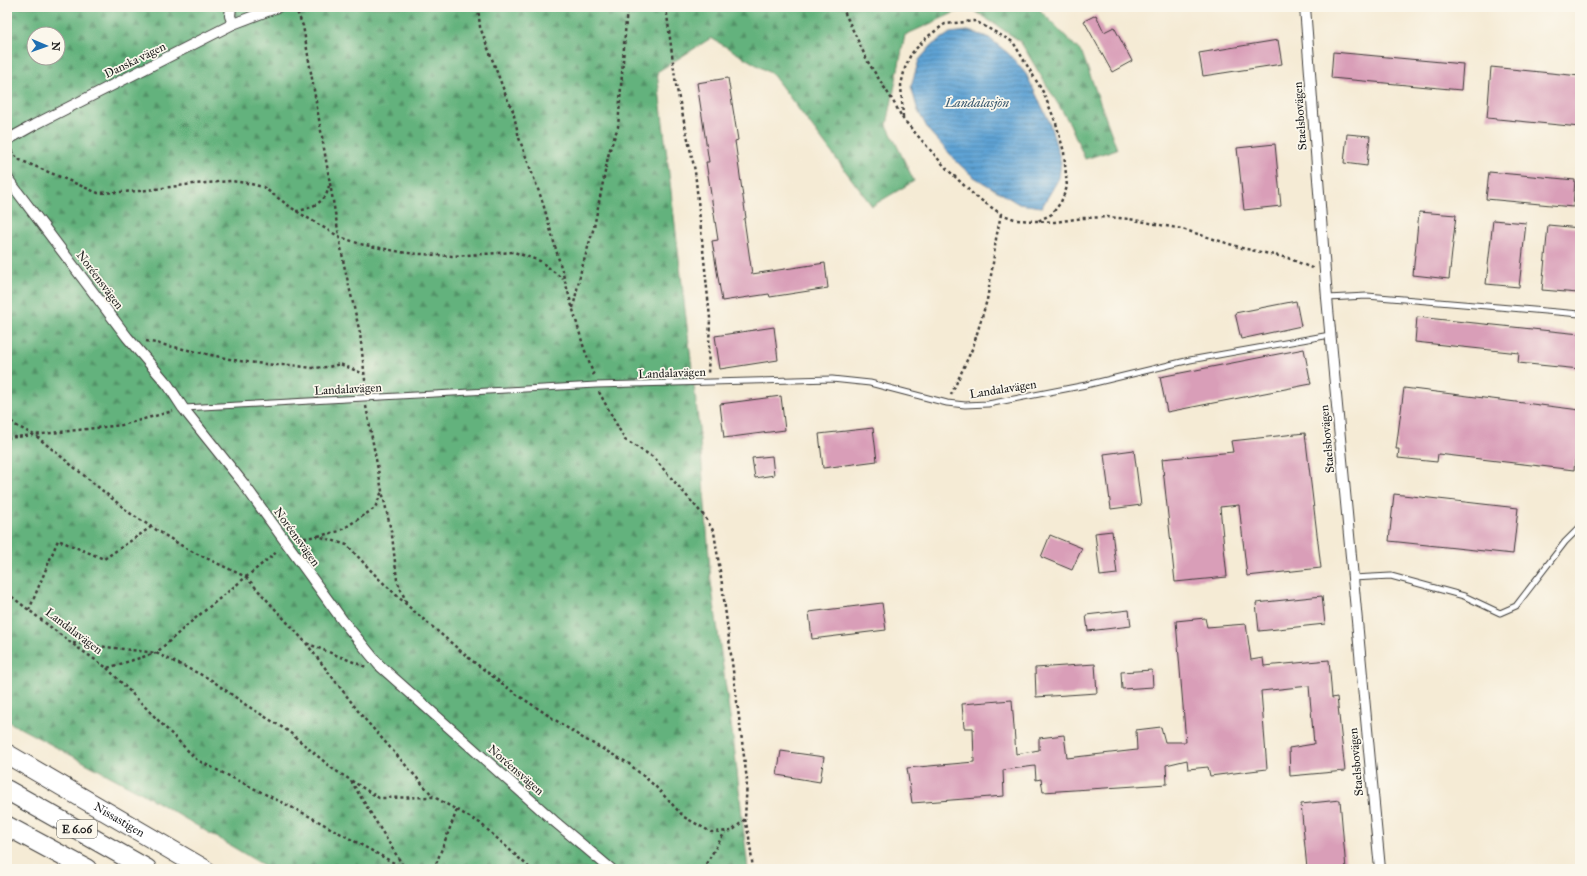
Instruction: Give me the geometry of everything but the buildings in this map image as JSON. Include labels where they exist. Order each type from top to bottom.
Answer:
[{"type":"highway","name":"E 6.06","points":[[7,754],[34,769]]},
{"type":"highway","points":[[7,766],[20,770],[34,769]]},
{"type":"highway","name":"Nissastigen","points":[[34,769],[204,869]]},
{"type":"highway","name":"E 6.06","points":[[7,790],[147,869]]},
{"type":"highway","name":"E 6.06","points":[[7,826],[87,869]]},
{"type":"street","points":[[231,7],[230,16],[233,24]]},
{"type":"street","name":"Danska vägen","points":[[7,140],[233,24],[278,7]]},
{"type":"street","name":"Staelsbovägen","points":[[1305,7],[1324,274],[1380,869]]},
{"type":"street","name":"Noréensvägen","points":[[7,178],[127,338],[168,385],[183,408],[243,483],[343,621],[379,665],[548,816],[611,869]]},
{"type":"lane","points":[[1327,298],[1367,296],[1580,314]]},
{"type":"lane","name":"Landalavägen","points":[[183,408],[596,385],[832,379],[870,383],[947,403],[965,405],[988,404],[1086,385],[1190,360],[1330,335]]},
{"type":"lane","points":[[1352,578],[1391,576],[1464,596],[1500,613],[1516,606],[1565,542],[1580,527]]},
{"type":"path","points":[[295,7],[303,26],[338,236],[360,333],[367,398],[366,411],[392,535],[397,580],[408,606]]},
{"type":"path","points":[[478,7],[480,27],[513,111],[519,138],[542,200],[596,385],[624,440],[652,457],[692,501],[705,517],[714,532],[747,780],[745,819],[753,869]]},
{"type":"path","points":[[573,309],[581,272],[594,227],[609,152],[618,127],[627,7]]},
{"type":"path","points":[[666,7],[676,84],[695,171],[710,318],[708,382]]},
{"type":"path","points":[[842,7],[868,62],[903,119],[947,169],[975,196],[1001,214],[1017,220],[1055,222],[1083,218],[1107,217],[1129,219],[1182,229],[1242,248],[1288,258],[1324,274]]},
{"type":"path","points":[[903,119],[902,85],[904,68],[911,54],[927,37],[945,24],[975,21],[1014,42],[1043,92],[1056,123],[1064,152],[1067,187],[1061,202],[1052,214],[1036,221]]},
{"type":"path","points":[[7,140],[13,154],[20,160],[98,193],[140,191],[231,181],[247,183],[263,187],[296,211],[338,236],[360,244],[406,253],[452,256],[514,252],[540,261],[564,279]]},
{"type":"path","points":[[296,211],[301,211],[315,205],[325,197],[329,185]]},
{"type":"path","points":[[947,403],[973,347],[987,300],[1001,214]]},
{"type":"path","points":[[127,338],[239,361],[274,365],[292,364],[311,368],[328,367],[340,364],[364,374]]},
{"type":"path","points":[[7,438],[36,436],[122,425],[183,408]]},
{"type":"path","points":[[7,417],[15,425],[36,436],[131,514],[187,549],[246,577],[306,643],[362,716],[433,797],[480,823],[531,869]]},
{"type":"path","points":[[286,544],[340,531],[375,508],[382,490]]},
{"type":"path","points":[[29,610],[58,540],[104,559],[151,527]]},
{"type":"path","points":[[318,536],[347,545],[378,578],[408,606],[470,659],[534,707],[582,737],[628,762],[655,786],[684,817],[711,832],[732,831],[745,819]]},
{"type":"path","name":"Landalavägen","points":[[7,593],[71,643],[107,668],[156,653],[286,544]]},
{"type":"path","points":[[71,643],[156,653],[210,679],[246,706],[288,731],[334,769],[379,798],[433,797]]},
{"type":"path","points":[[306,643],[372,670]]},
{"type":"path","points":[[107,668],[197,760],[305,814],[405,869]]},
{"type":"path","points":[[351,780],[405,869]]},
{"type":"path","points":[[434,869],[457,810]]},
{"type":"path","points":[[703,869],[725,832]]},
{"type":"green space","points":[[7,7],[967,7],[905,35],[887,125],[914,181],[872,206],[772,74],[711,38],[657,72],[699,428],[711,582],[734,745],[748,869],[270,869],[140,792],[7,721]]},
{"type":"green space","points":[[969,7],[1037,7],[1082,53],[1117,149],[1085,159],[1070,124],[1020,41]]},
{"type":"water","name":"Landalasjön","points":[[968,31],[988,37],[1009,54],[1026,74],[1049,121],[1061,162],[1059,178],[1042,207],[1019,204],[974,177],[960,165],[929,131],[918,111],[911,86],[919,60],[932,45],[950,33]]}]
